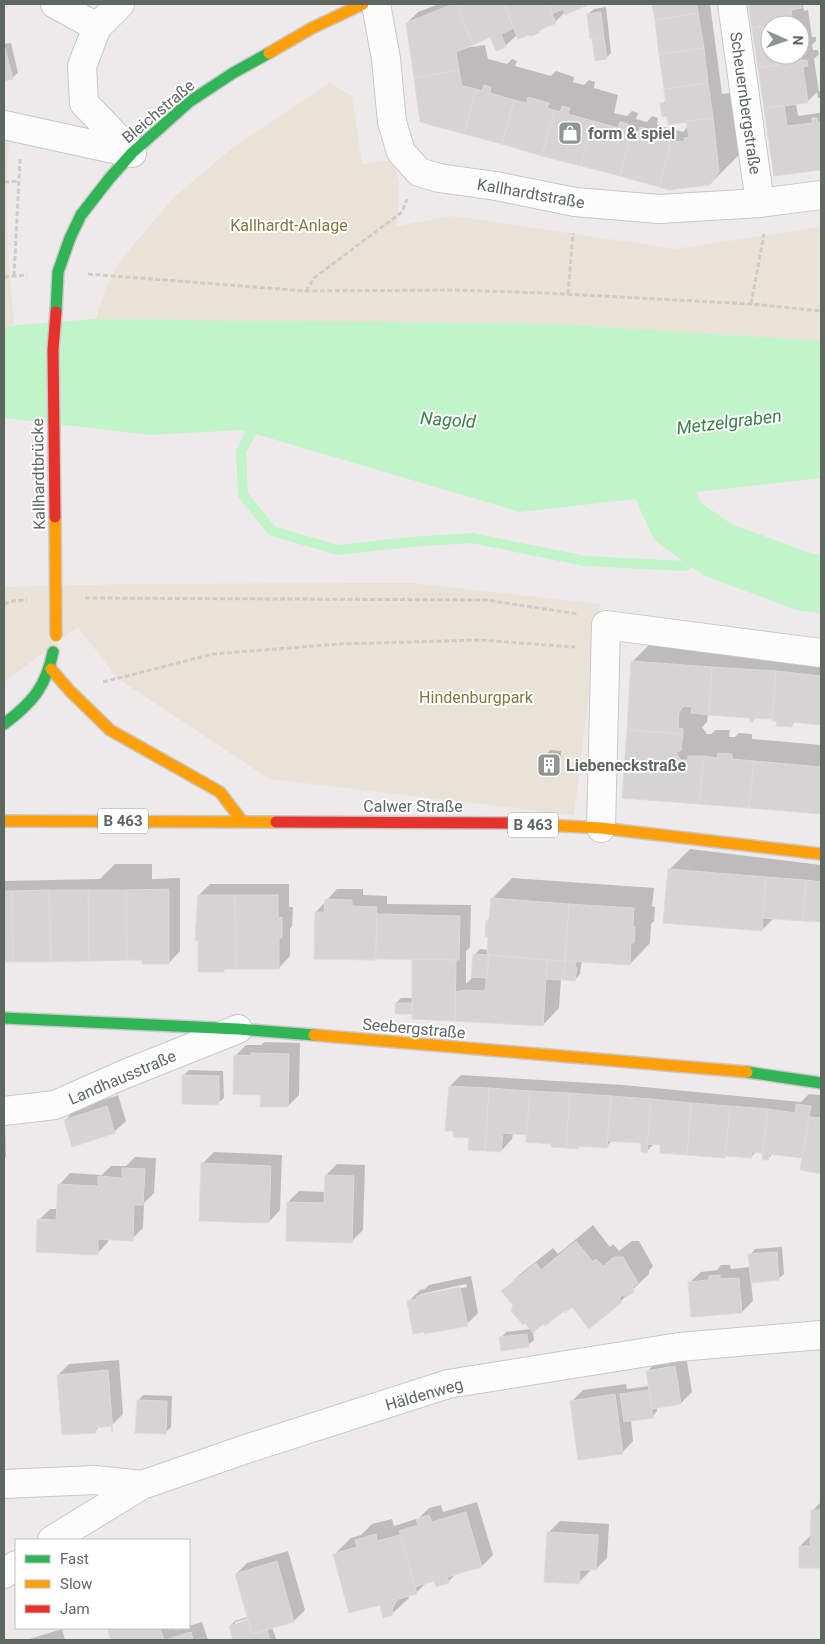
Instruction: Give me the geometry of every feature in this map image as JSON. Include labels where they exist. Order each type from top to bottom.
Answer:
[{"type":"street","points":[[55,4],[97,26]]},
{"type":"street","points":[[120,4],[97,26],[82,66],[84,103],[132,154]]},
{"type":"street","name":"Bleichstraße","points":[[56,312],[58,272],[70,238],[81,215],[109,179],[132,154],[189,102],[233,73],[312,28],[363,4]]},
{"type":"street","points":[[376,4],[386,59],[392,122],[400,152],[419,172]]},
{"type":"street","name":"Scheuernbergstraße","points":[[732,4],[765,202]]},
{"type":"street","points":[[4,125],[132,154]]},
{"type":"street","name":"Kallhardtstraße","points":[[419,172],[439,178],[496,186],[575,202],[659,209],[765,202],[821,195]]},
{"type":"street","name":"Kallhardtbrücke","points":[[4,724],[23,710],[42,690],[51,669],[56,636],[53,360],[56,312]]},
{"type":"street","points":[[601,828],[606,637],[821,653]]},
{"type":"street","points":[[51,669],[69,690],[110,730],[220,792],[242,821]]},
{"type":"street","name":"Calwer Straße","points":[[4,821],[485,822],[601,828],[821,854]]},
{"type":"street","name":"Seebergstraße","points":[[4,1018],[238,1029],[754,1073],[821,1084]]},
{"type":"street","name":"Landhausstraße","points":[[4,1111],[55,1105],[125,1074],[238,1029]]},
{"type":"street","name":"Häldenweg","points":[[54,1539],[142,1485],[246,1449],[448,1384],[679,1346],[821,1335]]},
{"type":"street","points":[[4,1484],[95,1480],[142,1485]]},
{"type":"street","points":[[4,1574],[15,1566]]},
{"type":"path","points":[[14,276],[20,156]]},
{"type":"path","points":[[306,291],[314,278],[402,212],[419,172]]},
{"type":"path","points":[[4,182],[19,181]]},
{"type":"path","points":[[568,294],[575,202]]},
{"type":"path","points":[[751,304],[765,202]]},
{"type":"path","points":[[58,272],[306,291],[452,290],[568,294],[751,304],[821,311]]},
{"type":"path","points":[[80,598],[486,600],[591,616],[606,637]]},
{"type":"path","points":[[4,604],[13,601],[32,600]]},
{"type":"path","points":[[69,690],[213,654],[339,644],[606,637]]},
{"type":"green space","name":"Kallhardt-Anlage","points":[[330,83],[352,96],[362,164],[393,160],[399,183],[397,226],[454,216],[675,249],[821,227],[821,341],[557,324],[96,319],[105,289],[120,261],[173,198],[236,145]]},
{"type":"green space","points":[[4,139],[9,139],[7,185],[8,232],[14,324],[4,326]]},
{"type":"green space","name":"Hindenburgpark","points":[[413,583],[600,604],[574,815],[269,779],[117,678],[78,627],[4,682],[4,587],[124,584]]},
{"type":"water","name":"Metzelgraben","points":[[96,319],[557,324],[821,341],[821,478],[520,512],[242,430],[151,435],[4,418],[4,326]]},
{"type":"building","points":[[456,4],[473,45],[456,52],[459,70],[414,78],[406,23]]},
{"type":"building","points":[[456,4],[504,4],[514,28],[501,34],[506,47],[496,51],[490,37],[473,45]]},
{"type":"building","points":[[504,4],[548,4],[556,23],[532,36],[529,35],[518,39]]},
{"type":"building","points":[[548,4],[590,4],[565,15],[563,9],[552,14]]},
{"type":"building","points":[[652,4],[697,4],[698,13],[655,20]]},
{"type":"building","points":[[748,4],[801,4],[802,8],[791,10],[792,15],[760,15],[760,27],[752,28]]},
{"type":"building","points":[[601,12],[604,38],[590,39],[587,14]]},
{"type":"building","points":[[698,13],[704,48],[659,54],[655,20]]},
{"type":"building","points":[[760,27],[760,65],[777,65],[758,68],[752,28]]},
{"type":"building","points":[[604,38],[607,59],[595,61],[592,39]]},
{"type":"building","points":[[4,48],[13,79],[4,81]]},
{"type":"building","points":[[704,48],[708,83],[664,89],[659,54]]},
{"type":"building","points":[[776,65],[808,65],[803,67],[808,103],[764,108],[758,68]]},
{"type":"building","points":[[459,70],[462,86],[476,89],[464,134],[420,122],[414,78]]},
{"type":"building","points":[[708,83],[713,118],[668,125],[667,116],[662,117],[660,103],[666,103],[664,89]]},
{"type":"building","points":[[484,85],[491,87],[490,93],[514,100],[502,144],[464,134],[476,89],[482,91]]},
{"type":"building","points":[[528,97],[549,103],[547,108],[554,110],[542,156],[502,144],[514,100],[526,103]]},
{"type":"building","points":[[784,105],[787,126],[812,123],[812,118],[817,118],[818,122],[821,122],[821,170],[774,176],[764,108]]},
{"type":"building","points":[[562,106],[570,108],[568,114],[593,121],[581,166],[542,156],[554,110],[560,112]]},
{"type":"building","points":[[713,118],[719,172],[710,185],[669,190],[659,187],[671,142],[685,141],[684,138],[689,137],[686,121]]},
{"type":"building","points":[[593,121],[618,128],[620,122],[628,124],[626,130],[632,131],[620,176],[581,166]]},
{"type":"building","points":[[640,127],[648,129],[646,136],[671,142],[659,187],[620,176],[632,131],[638,133]]},
{"type":"building","points":[[631,661],[712,667],[709,715],[691,713],[692,707],[684,706],[679,712],[678,728],[683,729],[683,734],[627,730]]},
{"type":"building","points":[[712,667],[776,671],[772,719],[753,718],[753,722],[750,722],[750,718],[709,715]]},
{"type":"building","points":[[776,671],[821,676],[821,725],[792,722],[792,727],[776,726],[777,721],[772,721]]},
{"type":"building","points":[[627,730],[683,734],[681,750],[676,753],[681,760],[688,760],[688,756],[704,756],[699,804],[622,798]]},
{"type":"building","points":[[718,753],[732,754],[732,759],[754,761],[749,808],[699,804],[704,756],[717,758]]},
{"type":"building","name":"Liebeneckstraße","points":[[543,755],[556,756],[555,775],[543,775]]},
{"type":"building","points":[[754,761],[821,767],[821,814],[749,808]]},
{"type":"building","points":[[668,869],[766,877],[762,931],[663,923]]},
{"type":"building","points":[[766,877],[806,880],[803,921],[763,918]]},
{"type":"building","points":[[806,880],[821,882],[821,922],[803,921]]},
{"type":"building","points":[[169,889],[169,964],[142,964],[142,960],[127,960],[126,890]]},
{"type":"building","points":[[49,890],[88,890],[89,961],[51,962]]},
{"type":"building","points":[[49,890],[51,962],[13,962],[12,891]]},
{"type":"building","points":[[88,890],[126,890],[127,960],[89,961]]},
{"type":"building","points":[[4,891],[12,891],[13,962],[4,962]]},
{"type":"building","points":[[198,895],[235,895],[236,969],[224,969],[224,972],[198,972],[198,940],[195,941]]},
{"type":"building","points":[[235,895],[278,895],[278,918],[282,917],[282,938],[279,938],[279,969],[236,969]]},
{"type":"building","points":[[491,898],[569,904],[565,961],[487,955],[488,937],[485,937],[486,920],[489,921]]},
{"type":"building","points":[[325,899],[352,900],[352,906],[377,907],[375,960],[314,959],[315,912],[324,912]]},
{"type":"building","points":[[569,904],[634,908],[634,943],[631,943],[630,965],[565,961]]},
{"type":"building","points":[[377,914],[460,916],[459,960],[376,959]]},
{"type":"building","points":[[473,954],[489,955],[487,978],[471,977]]},
{"type":"building","points":[[489,955],[547,960],[543,1026],[455,1021],[456,992],[465,990],[485,991]]},
{"type":"building","points":[[412,959],[456,960],[455,1021],[412,1019]]},
{"type":"building","points":[[547,960],[565,961],[564,980],[546,979]]},
{"type":"building","points":[[565,961],[576,962],[575,981],[564,980]]},
{"type":"building","points":[[395,1003],[412,1003],[412,1014],[395,1014]]},
{"type":"building","points":[[251,1053],[289,1054],[288,1107],[260,1107],[261,1095],[233,1094],[234,1055],[251,1056]]},
{"type":"building","points":[[182,1075],[219,1076],[219,1105],[182,1104]]},
{"type":"building","points":[[449,1086],[489,1088],[485,1151],[468,1150],[469,1138],[453,1137],[453,1131],[445,1131]]},
{"type":"building","points":[[489,1088],[530,1091],[526,1135],[503,1133],[501,1152],[485,1151]]},
{"type":"building","points":[[530,1091],[570,1093],[566,1148],[551,1147],[551,1144],[526,1142]]},
{"type":"building","points":[[570,1093],[611,1096],[607,1148],[579,1146],[579,1149],[566,1148]]},
{"type":"building","points":[[611,1096],[651,1099],[647,1153],[641,1152],[641,1143],[607,1141]]},
{"type":"building","points":[[651,1099],[691,1103],[687,1155],[660,1153],[660,1145],[647,1144]]},
{"type":"building","points":[[691,1103],[730,1106],[725,1158],[687,1155]]},
{"type":"building","points":[[796,1104],[811,1106],[802,1158],[769,1154],[768,1160],[762,1160],[768,1109],[795,1113]]},
{"type":"building","points":[[107,1106],[115,1133],[72,1147],[64,1120]]},
{"type":"building","points":[[730,1106],[768,1109],[763,1153],[752,1152],[752,1158],[725,1156]]},
{"type":"building","points":[[809,1117],[821,1118],[821,1174],[800,1170]]},
{"type":"building","points":[[201,1163],[271,1166],[269,1223],[199,1221]]},
{"type":"building","points":[[122,1168],[145,1169],[143,1205],[134,1205],[133,1241],[98,1239],[98,1255],[36,1252],[37,1219],[56,1220],[58,1184],[98,1186],[98,1176],[122,1178]]},
{"type":"building","points":[[325,1175],[354,1176],[352,1243],[286,1241],[287,1202],[324,1203]]},
{"type":"building","points":[[576,1241],[593,1262],[596,1259],[603,1266],[614,1257],[623,1257],[638,1283],[633,1287],[634,1292],[626,1297],[623,1295],[619,1298],[622,1302],[589,1329],[572,1307],[545,1326],[543,1324],[533,1333],[511,1311],[513,1305],[501,1291],[536,1263],[541,1270]]},
{"type":"building","points":[[777,1252],[779,1280],[751,1283],[748,1254]]},
{"type":"building","points":[[720,1275],[720,1279],[739,1278],[742,1313],[691,1317],[688,1282],[709,1280],[709,1276]]},
{"type":"building","points":[[460,1287],[468,1326],[424,1334],[424,1332],[413,1334],[407,1301],[417,1299],[417,1296]]},
{"type":"building","points":[[527,1334],[529,1347],[501,1351],[499,1337]]},
{"type":"building","points":[[675,1366],[681,1404],[652,1409],[646,1371]]},
{"type":"building","points":[[108,1370],[113,1432],[111,1426],[95,1428],[96,1433],[62,1435],[57,1375]]},
{"type":"building","points":[[649,1390],[653,1418],[624,1422],[620,1394]]},
{"type":"building","points":[[615,1394],[623,1454],[578,1460],[570,1401]]},
{"type":"building","points":[[137,1400],[167,1401],[166,1434],[135,1433]]},
{"type":"building","points":[[811,1510],[821,1510],[821,1568],[799,1568],[799,1546],[810,1546]]},
{"type":"building","points":[[466,1512],[482,1567],[447,1577],[449,1583],[436,1587],[434,1581],[415,1587],[399,1531],[418,1525],[416,1519],[429,1515],[432,1522]]},
{"type":"building","points":[[547,1532],[598,1535],[596,1570],[580,1570],[579,1584],[544,1582]]},
{"type":"building","points":[[376,1534],[377,1541],[400,1535],[417,1594],[398,1599],[392,1609],[393,1615],[383,1618],[380,1605],[349,1613],[333,1554],[357,1547],[355,1540]]},
{"type":"building","points":[[277,1561],[294,1622],[252,1634],[235,1574]]},
{"type":"building","points":[[248,1620],[252,1634],[267,1630],[270,1640],[233,1640],[229,1626]]},
{"type":"building","points":[[107,1629],[160,1629],[164,1640],[111,1640]]},
{"type":"building","points":[[191,1632],[193,1640],[165,1640]]},
{"type":"waterway","points":[[257,422],[241,451],[243,495],[272,531],[338,550],[410,542],[472,538],[585,561],[684,566],[718,550]]},
{"type":"waterway","name":"Nagold","points":[[627,432],[636,432],[678,522],[718,550],[805,582],[821,584]]},
{"type":"traffic: fast","points":[[56,312],[58,272],[70,238],[81,215],[109,179],[132,153],[189,102],[233,73],[269,53]]},
{"type":"traffic: fast","points":[[4,724],[30,701],[42,685],[53,652]]},
{"type":"traffic: fast","points":[[4,1018],[238,1029],[314,1035]]},
{"type":"traffic: fast","points":[[747,1072],[821,1083]]},
{"type":"traffic: slow","points":[[269,53],[312,28],[363,4]]},
{"type":"traffic: slow","points":[[55,517],[56,636]]},
{"type":"traffic: slow","points":[[51,669],[69,690],[110,730],[220,792],[242,821]]},
{"type":"traffic: slow","points":[[4,821],[276,822]]},
{"type":"traffic: slow","points":[[507,823],[601,828],[821,854]]},
{"type":"traffic: slow","points":[[314,1035],[747,1072]]},
{"type":"traffic: jam","points":[[55,517],[53,350],[56,312]]},
{"type":"traffic: jam","points":[[276,822],[507,823]]},
{"type":"place","name":"form & spiel","points":[[570,133]]},
{"type":"place","name":"Liebeneckstraße","points":[[549,765]]}]
